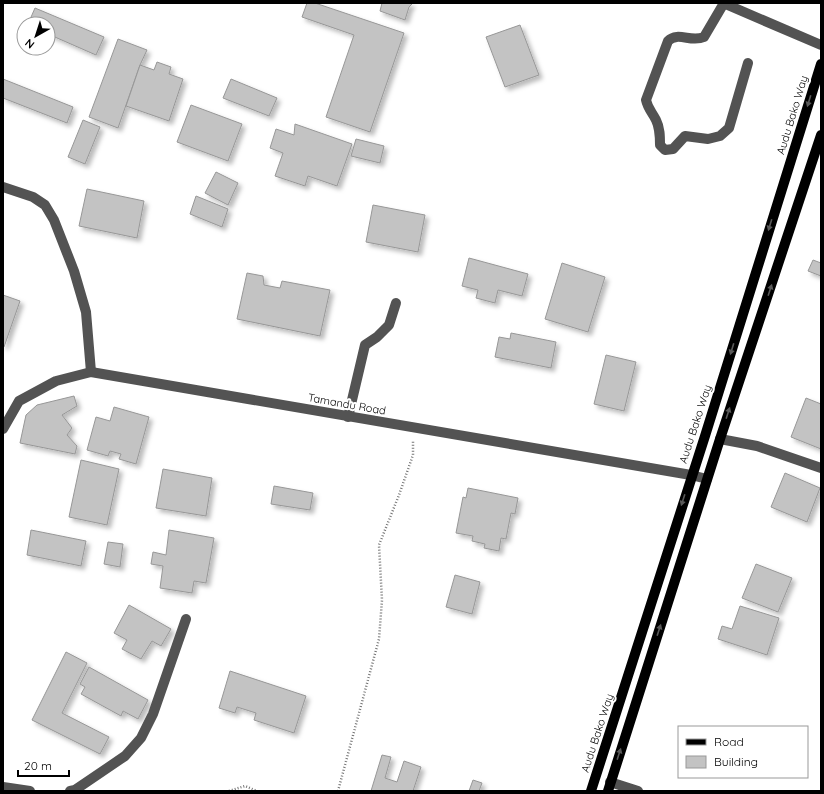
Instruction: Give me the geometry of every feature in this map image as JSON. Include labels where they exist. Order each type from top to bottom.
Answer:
[{"type":"main road","name":"Audu Bako Way","points":[[591,791],[821,64]]},
{"type":"main road","points":[[609,787],[720,439],[821,135]]},
{"type":"street","points":[[748,63],[729,128],[720,136],[708,139],[685,136],[673,149],[669,150],[665,150],[660,145],[659,129],[656,119],[648,108],[646,100],[668,41],[672,37],[678,36],[699,39],[704,37],[723,3],[821,45]]},
{"type":"street","points":[[3,188],[33,197],[45,205],[54,220],[74,271],[86,312],[91,372]]},
{"type":"street","points":[[348,417],[365,345],[377,337],[389,325],[396,303]]},
{"type":"street","name":"Tamandu Road","points":[[3,428],[19,401],[56,381],[91,372],[691,475],[707,480]]},
{"type":"street","points":[[720,439],[757,446],[821,468]]},
{"type":"street","points":[[70,791],[75,790],[125,756],[141,738],[153,714],[186,619]]},
{"type":"street","points":[[3,787],[30,791]]},
{"type":"street","points":[[609,787],[638,791]]},
{"type":"path","points":[[338,791],[379,639],[382,600],[379,545],[399,495],[413,454],[412,427]]},
{"type":"path","points":[[230,791],[244,786],[257,791]]},
{"type":"building","points":[[307,3],[315,3],[404,33],[370,132],[326,117],[354,35],[302,17]]},
{"type":"building","points":[[382,3],[412,4],[409,7],[405,20],[380,11]]},
{"type":"building","points":[[35,8],[54,16],[32,16]]},
{"type":"building","points":[[56,17],[104,37],[96,55],[56,38]]},
{"type":"building","points":[[520,25],[539,75],[505,87],[486,37]]},
{"type":"building","points":[[118,39],[147,50],[140,65],[118,128],[89,117]]},
{"type":"building","points":[[157,62],[171,67],[169,74],[183,79],[169,121],[126,106],[140,65],[154,70]]},
{"type":"building","points":[[3,79],[73,107],[67,123],[3,98]]},
{"type":"building","points":[[231,79],[277,98],[269,116],[223,98]]},
{"type":"building","points":[[191,105],[242,124],[228,161],[177,142]]},
{"type":"building","points":[[83,120],[100,127],[85,164],[68,157]]},
{"type":"building","points":[[295,124],[352,144],[337,186],[308,176],[305,186],[275,176],[283,153],[270,148],[276,129],[294,135]]},
{"type":"building","points":[[356,139],[384,146],[380,163],[351,156]]},
{"type":"building","points":[[216,172],[238,183],[228,205],[205,193]]},
{"type":"building","points":[[87,189],[144,201],[137,238],[79,226]]},
{"type":"building","points":[[196,196],[228,209],[222,227],[190,214]]},
{"type":"building","points":[[373,205],[425,215],[418,252],[366,242]]},
{"type":"building","points":[[469,258],[528,274],[522,296],[498,290],[495,303],[476,298],[478,290],[462,286]]},
{"type":"building","points":[[813,260],[821,263],[821,276],[808,271]]},
{"type":"building","points":[[562,263],[605,277],[588,332],[545,319]]},
{"type":"building","points":[[247,273],[263,276],[264,285],[280,288],[282,281],[330,290],[320,336],[237,319]]},
{"type":"building","points":[[3,295],[20,301],[4,347],[3,346]]},
{"type":"building","points":[[511,333],[556,342],[551,368],[495,357],[499,337],[510,339]]},
{"type":"building","points":[[606,355],[636,362],[624,411],[594,404]]},
{"type":"building","points":[[74,396],[77,406],[62,415],[72,428],[67,435],[77,446],[75,454],[20,443],[26,415],[37,405]]},
{"type":"building","points":[[806,398],[821,404],[821,449],[791,437]]},
{"type":"building","points":[[114,407],[149,417],[136,464],[119,459],[121,454],[110,451],[108,456],[87,450],[96,417],[110,421]]},
{"type":"building","points":[[81,460],[119,469],[107,525],[69,517]]},
{"type":"building","points":[[163,469],[212,478],[206,516],[156,508]]},
{"type":"building","points":[[785,473],[820,488],[807,522],[771,507]]},
{"type":"building","points":[[274,486],[313,493],[310,510],[271,504]]},
{"type":"building","points":[[468,488],[518,498],[515,514],[511,513],[506,539],[501,538],[499,551],[484,548],[485,544],[472,541],[473,536],[456,533],[463,497],[466,498]]},
{"type":"building","points":[[31,530],[86,541],[81,566],[27,555]]},
{"type":"building","points":[[169,530],[214,538],[206,583],[194,581],[192,593],[160,588],[163,566],[151,564],[153,552],[166,555]]},
{"type":"building","points":[[108,542],[123,544],[120,567],[104,564]]},
{"type":"building","points":[[756,564],[792,578],[778,612],[742,598]]},
{"type":"building","points":[[455,575],[480,582],[472,614],[446,607]]},
{"type":"building","points":[[129,605],[171,629],[161,646],[152,641],[141,659],[122,649],[127,640],[114,633]]},
{"type":"building","points":[[740,606],[779,618],[767,655],[718,639],[722,626],[732,629]]},
{"type":"building","points":[[66,652],[87,663],[62,713],[109,737],[100,754],[32,720]]},
{"type":"building","points":[[89,667],[148,700],[138,719],[123,711],[121,716],[81,694],[85,687],[80,684]]},
{"type":"building","points":[[230,671],[306,696],[294,733],[254,720],[256,713],[237,707],[235,713],[219,708]]},
{"type":"building","points":[[382,755],[391,757],[385,778],[397,782],[404,761],[421,767],[413,791],[371,791]]},
{"type":"building","points":[[473,780],[482,783],[479,791],[469,791]]}]
